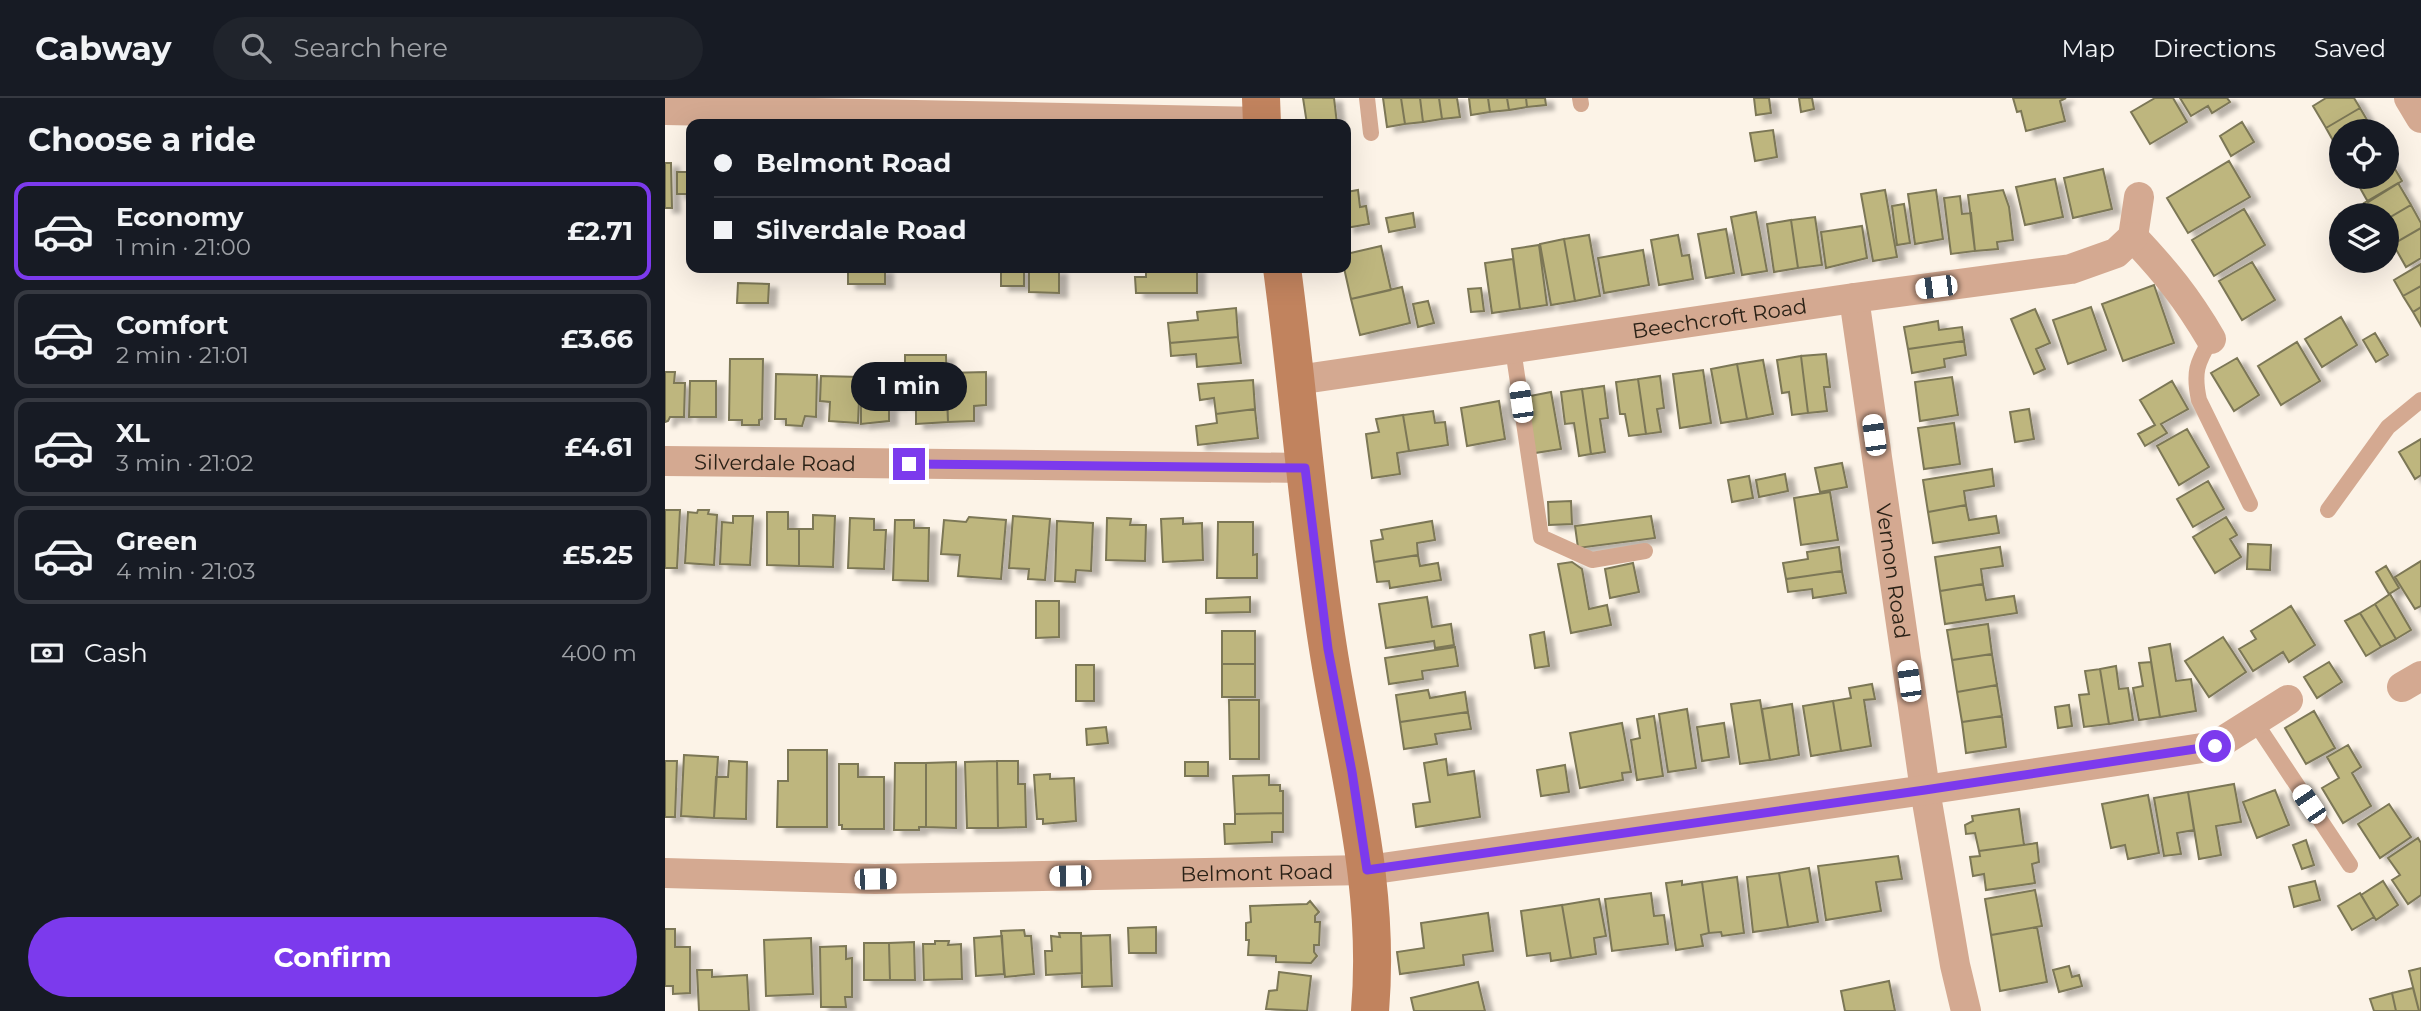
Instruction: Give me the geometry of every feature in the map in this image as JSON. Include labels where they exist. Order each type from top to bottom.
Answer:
[{"type":"main road","points":[[1283,273],[1328,649],[1352,772],[1367,870],[1373,976],[1370,1011]]},
{"type":"street","points":[[2409,98],[2421,118]]},
{"type":"street","points":[[665,110],[765,105],[1262,115]]},
{"type":"street","points":[[2139,197],[2133,237],[2189,302],[2211,339]]},
{"type":"street","name":"Beechcroft Road","points":[[1297,380],[2071,269],[2116,253],[2133,237]]},
{"type":"street","name":"Vernon Road","points":[[1854,298],[1925,790],[1955,965],[1966,1011]]},
{"type":"street","name":"Silverdale Road","points":[[665,461],[1305,468]]},
{"type":"street","name":"Belmont Road","points":[[665,873],[875,879],[1367,870],[2215,746],[2288,700]]},
{"type":"lane","points":[[1367,98],[1371,133]]},
{"type":"lane","points":[[2211,339],[2197,364],[2195,382],[2199,400],[2250,504]]},
{"type":"lane","points":[[1513,349],[1541,537],[1592,560],[1645,551]]},
{"type":"lane","points":[[2328,510],[2388,427],[2421,400]]},
{"type":"lane","points":[[2255,722],[2350,865]]},
{"type":"building","points":[[1303,98],[1334,98],[1336,119],[1306,119]]},
{"type":"building","points":[[1383,98],[1401,98],[1405,124],[1387,127]]},
{"type":"building","points":[[1401,98],[1420,98],[1423,122],[1405,124]]},
{"type":"building","points":[[1420,98],[1439,98],[1442,119],[1423,122]]},
{"type":"building","points":[[1439,98],[1457,98],[1460,117],[1442,119]]},
{"type":"building","points":[[1469,98],[1488,98],[1490,112],[1471,115]]},
{"type":"building","points":[[1488,98],[1507,98],[1509,110],[1490,112]]},
{"type":"building","points":[[1507,98],[1526,98],[1527,107],[1509,110]]},
{"type":"building","points":[[1526,98],[1545,98],[1546,105],[1527,107]]},
{"type":"building","points":[[1754,98],[1769,98],[1771,113],[1756,115]]},
{"type":"building","points":[[1799,98],[1812,98],[1814,109],[1801,112]]},
{"type":"building","points":[[2013,98],[2066,98],[2060,101],[2065,121],[2026,131],[2021,111],[2017,112]]},
{"type":"building","points":[[2155,98],[2173,98],[2187,122],[2150,144],[2131,112]]},
{"type":"building","points":[[2180,98],[2227,98],[2230,102],[2212,113],[2208,106],[2191,116]]},
{"type":"building","points":[[2326,98],[2354,98],[2360,108],[2341,119],[2329,119],[2329,126],[2326,128],[2313,106]]},
{"type":"building","points":[[2360,108],[2366,119],[2341,119]]},
{"type":"building","points":[[2242,122],[2254,142],[2231,156],[2220,136]]},
{"type":"building","points":[[1773,130],[1777,157],[1755,161],[1750,133]]},
{"type":"building","points":[[2229,161],[2250,197],[2188,233],[2167,198]]},
{"type":"building","points":[[665,163],[671,163],[672,208],[665,208]]},
{"type":"building","points":[[2103,169],[2112,209],[2073,218],[2064,178]]},
{"type":"building","points":[[677,172],[686,172],[686,194],[677,194]]},
{"type":"building","points":[[2055,179],[2063,217],[2025,225],[2016,187]]},
{"type":"building","points":[[2399,185],[2411,205],[2399,212],[2399,203],[2364,203],[2388,189],[2399,189]]},
{"type":"building","points":[[2361,189],[2389,189],[2368,202]]},
{"type":"building","points":[[1358,190],[1360,207],[1366,206],[1369,224],[1351,227],[1351,191]]},
{"type":"building","points":[[1885,190],[1897,257],[1873,261],[1861,194]]},
{"type":"building","points":[[1936,190],[1943,239],[1915,244],[1908,194]]},
{"type":"building","points":[[2003,190],[2009,207],[2013,240],[1997,242],[1998,249],[1975,251],[1968,195]]},
{"type":"building","points":[[1960,196],[1962,214],[1971,213],[1975,251],[1951,254],[1944,198]]},
{"type":"building","points":[[1904,204],[1910,243],[1897,245],[1892,206]]},
{"type":"building","points":[[2411,205],[2421,228],[2399,241],[2399,212]]},
{"type":"building","points":[[2244,209],[2265,245],[2214,276],[2192,240]]},
{"type":"building","points":[[1756,212],[1767,271],[1742,275],[1731,217]]},
{"type":"building","points":[[1413,213],[1415,227],[1389,232],[1386,218]]},
{"type":"building","points":[[1815,217],[1822,265],[1798,268],[1791,220]]},
{"type":"building","points":[[1791,220],[1798,268],[1774,272],[1767,224]]},
{"type":"building","points":[[1862,226],[1867,258],[1826,268],[1821,232]]},
{"type":"building","points":[[2421,228],[2421,258],[2406,267],[2399,255],[2399,241]]},
{"type":"building","points":[[1726,229],[1734,273],[1706,278],[1698,234]]},
{"type":"building","points":[[1589,235],[1600,296],[1575,301],[1564,239]]},
{"type":"building","points":[[1678,235],[1682,256],[1689,255],[1693,279],[1659,285],[1651,240]]},
{"type":"building","points":[[1564,239],[1575,301],[1551,305],[1540,244]]},
{"type":"building","points":[[1539,245],[1547,305],[1520,309],[1512,249]]},
{"type":"building","points":[[1381,246],[1391,290],[1351,299],[1345,273],[1351,273],[1351,253]]},
{"type":"building","points":[[1643,250],[1649,285],[1604,293],[1598,258]]},
{"type":"building","points":[[1513,259],[1520,309],[1492,313],[1485,263]]},
{"type":"building","points":[[2252,262],[2275,300],[2242,320],[2219,281]]},
{"type":"building","points":[[2421,264],[2421,286],[2403,296],[2394,280]]},
{"type":"building","points":[[848,273],[885,273],[885,284],[848,284]]},
{"type":"building","points":[[1001,273],[1024,273],[1024,286],[1001,286]]},
{"type":"building","points":[[1029,273],[1059,273],[1059,293],[1029,292]]},
{"type":"building","points":[[1146,273],[1197,273],[1197,293],[1136,293],[1135,277],[1146,277]]},
{"type":"building","points":[[738,283],[769,284],[768,303],[737,303]]},
{"type":"building","points":[[2154,285],[2174,343],[2123,361],[2102,304]]},
{"type":"building","points":[[2421,286],[2421,307],[2413,312],[2403,296]]},
{"type":"building","points":[[1402,287],[1410,323],[1360,335],[1351,299]]},
{"type":"building","points":[[1481,288],[1484,311],[1471,312],[1468,289]]},
{"type":"building","points":[[1428,301],[1434,323],[1418,327],[1413,304]]},
{"type":"building","points":[[2091,307],[2106,350],[2068,364],[2053,320]]},
{"type":"building","points":[[2421,307],[2421,326],[2413,312]]},
{"type":"building","points":[[1236,308],[1238,337],[1170,343],[1168,323],[1198,320],[1197,312]]},
{"type":"building","points":[[2035,309],[2050,343],[2036,349],[2045,369],[2034,374],[2011,319]]},
{"type":"building","points":[[2341,317],[2357,345],[2322,367],[2305,339]]},
{"type":"building","points":[[1938,321],[1939,330],[1962,327],[1964,341],[1908,349],[1904,327]]},
{"type":"building","points":[[2375,333],[2388,355],[2376,362],[2363,340]]},
{"type":"building","points":[[1238,337],[1241,363],[1197,367],[1196,354],[1171,356],[1170,343]]},
{"type":"building","points":[[1964,341],[1966,355],[1944,359],[1945,367],[1912,373],[1908,349]]},
{"type":"building","points":[[2297,342],[2320,381],[2281,405],[2258,366]]},
{"type":"building","points":[[1826,354],[1830,387],[1824,387],[1827,411],[1808,413],[1801,356]]},
{"type":"building","points":[[905,355],[946,355],[948,422],[916,424],[916,404],[905,405]]},
{"type":"building","points":[[1801,356],[1808,413],[1792,415],[1789,392],[1782,393],[1777,360]]},
{"type":"building","points":[[2237,358],[2259,395],[2234,411],[2211,373]]},
{"type":"building","points":[[730,359],[763,359],[762,419],[759,420],[759,425],[742,425],[742,420],[729,420]]},
{"type":"building","points":[[1763,360],[1773,414],[1747,419],[1737,364]]},
{"type":"building","points":[[1737,364],[1747,419],[1721,423],[1711,369]]},
{"type":"building","points":[[1703,370],[1711,423],[1680,428],[1673,374]]},
{"type":"building","points":[[665,372],[675,372],[674,383],[685,383],[684,417],[670,417],[665,422]]},
{"type":"building","points":[[876,372],[899,372],[899,405],[889,405],[889,421],[861,424],[861,384],[876,384]]},
{"type":"building","points":[[986,372],[986,405],[974,406],[974,421],[948,422],[946,373]]},
{"type":"building","points":[[776,374],[817,375],[816,417],[805,416],[802,426],[786,425],[786,419],[775,419]]},
{"type":"building","points":[[821,376],[860,377],[858,423],[829,421],[830,402],[820,401]]},
{"type":"building","points":[[1660,376],[1664,408],[1657,409],[1661,432],[1646,434],[1638,379]]},
{"type":"building","points":[[1952,377],[1958,415],[1920,421],[1915,382]]},
{"type":"building","points":[[1638,379],[1646,434],[1629,436],[1625,414],[1620,414],[1616,382]]},
{"type":"building","points":[[1253,380],[1255,409],[1216,414],[1214,398],[1200,400],[1198,384]]},
{"type":"building","points":[[690,381],[716,381],[716,417],[689,417]]},
{"type":"building","points":[[2172,381],[2188,409],[2161,424],[2167,433],[2145,446],[2138,434],[2155,425],[2140,400]]},
{"type":"building","points":[[1604,386],[1608,418],[1600,419],[1605,452],[1591,454],[1582,389]]},
{"type":"building","points":[[1582,389],[1591,454],[1579,456],[1574,423],[1565,424],[1561,392]]},
{"type":"building","points":[[1551,392],[1561,449],[1535,453],[1525,397]]},
{"type":"building","points":[[1499,401],[1505,439],[1467,446],[1461,408]]},
{"type":"building","points":[[1255,409],[1258,438],[1198,445],[1196,426],[1217,423],[1216,414]]},
{"type":"building","points":[[2029,409],[2034,439],[2015,442],[2010,412]]},
{"type":"building","points":[[1433,411],[1435,423],[1445,422],[1448,445],[1409,451],[1403,415]]},
{"type":"building","points":[[1403,415],[1409,451],[1397,453],[1400,474],[1372,478],[1366,434],[1379,432],[1376,419]]},
{"type":"building","points":[[1954,423],[1960,464],[1924,469],[1918,428]]},
{"type":"building","points":[[2187,429],[2209,467],[2179,485],[2157,446]]},
{"type":"building","points":[[2421,439],[2421,475],[2415,479],[2399,452]]},
{"type":"building","points":[[1842,463],[1847,487],[1820,492],[1815,468]]},
{"type":"building","points":[[1992,469],[1994,486],[1964,491],[1966,505],[1928,512],[1923,480]]},
{"type":"building","points":[[1785,474],[1788,491],[1759,497],[1756,480]]},
{"type":"building","points":[[1749,476],[1753,498],[1732,502],[1728,480]]},
{"type":"building","points":[[2208,481],[2224,509],[2193,527],[2177,499]]},
{"type":"building","points":[[1830,492],[1838,540],[1801,545],[1794,498]]},
{"type":"building","points":[[1571,501],[1572,524],[1549,525],[1548,502]]},
{"type":"building","points":[[1966,505],[1969,520],[1996,516],[1999,533],[1933,543],[1928,512]]},
{"type":"building","points":[[665,510],[680,510],[677,568],[665,568]]},
{"type":"building","points":[[698,510],[709,510],[708,514],[717,515],[714,565],[685,563],[688,512],[697,513]]},
{"type":"building","points":[[767,512],[788,512],[788,529],[799,529],[799,566],[767,565]]},
{"type":"building","points":[[813,515],[835,516],[833,567],[799,566],[799,529],[813,529]]},
{"type":"building","points":[[733,516],[753,516],[750,565],[720,564],[722,522],[733,523]]},
{"type":"building","points":[[1013,516],[1050,519],[1045,580],[1028,579],[1029,569],[1009,568]]},
{"type":"building","points":[[1651,516],[1655,538],[1578,548],[1575,526]]},
{"type":"building","points":[[969,517],[1006,520],[1001,579],[958,576],[960,555],[941,554],[944,520],[966,522]]},
{"type":"building","points":[[2226,517],[2237,535],[2230,539],[2241,557],[2215,573],[2193,537]]},
{"type":"building","points":[[850,518],[874,519],[874,530],[886,530],[884,569],[848,568]]},
{"type":"building","points":[[1107,518],[1131,519],[1130,525],[1146,525],[1145,561],[1106,560]]},
{"type":"building","points":[[1183,518],[1183,524],[1202,523],[1203,560],[1163,562],[1161,519]]},
{"type":"building","points":[[895,520],[914,520],[914,528],[929,528],[928,581],[893,580]]},
{"type":"building","points":[[1057,521],[1093,523],[1091,571],[1076,570],[1075,582],[1055,581]]},
{"type":"building","points":[[1432,521],[1435,540],[1417,543],[1418,555],[1374,562],[1371,541],[1383,539],[1381,530]]},
{"type":"building","points":[[1218,522],[1253,522],[1253,555],[1257,554],[1257,578],[1217,578]]},
{"type":"building","points":[[2248,544],[2271,545],[2270,570],[2247,569]]},
{"type":"building","points":[[1839,547],[1842,571],[1786,579],[1783,563],[1808,559],[1807,552]]},
{"type":"building","points":[[2000,547],[2003,566],[1981,569],[1983,584],[1940,591],[1935,557]]},
{"type":"building","points":[[1418,555],[1420,566],[1438,563],[1441,580],[1390,588],[1389,581],[1377,582],[1374,562]]},
{"type":"building","points":[[2421,561],[2421,606],[2415,609],[2395,577]]},
{"type":"building","points":[[1572,562],[1582,569],[1589,609],[1607,605],[1611,625],[1571,633],[1558,564]]},
{"type":"building","points":[[1633,563],[1639,592],[1610,598],[1605,569]]},
{"type":"building","points":[[2386,566],[2399,588],[2389,594],[2376,572]]},
{"type":"building","points":[[1842,571],[1846,593],[1813,598],[1812,589],[1788,592],[1786,579]]},
{"type":"building","points":[[1983,584],[1986,600],[2014,596],[2017,613],[1945,624],[1940,591]]},
{"type":"building","points":[[2390,594],[2411,630],[2396,639],[2375,604]]},
{"type":"building","points":[[1250,597],[1250,612],[1206,613],[1206,599]]},
{"type":"building","points":[[1427,597],[1432,627],[1451,624],[1454,645],[1435,648],[1434,641],[1386,648],[1379,604]]},
{"type":"building","points":[[1036,601],[1059,601],[1059,637],[1036,638]]},
{"type":"building","points":[[2375,604],[2396,639],[2381,647],[2360,613]]},
{"type":"building","points":[[2291,606],[2315,645],[2289,662],[2283,652],[2253,671],[2239,649],[2256,639],[2251,631]]},
{"type":"building","points":[[2360,613],[2381,647],[2366,656],[2345,621]]},
{"type":"building","points":[[1988,624],[1992,654],[1952,660],[1947,630]]},
{"type":"building","points":[[1222,631],[1255,631],[1255,664],[1222,664]]},
{"type":"building","points":[[1544,632],[1549,666],[1535,668],[1530,635]]},
{"type":"building","points":[[2223,637],[2246,672],[2209,697],[2185,661]]},
{"type":"building","points":[[2170,644],[2176,681],[2191,679],[2196,711],[2160,717],[2149,648]]},
{"type":"building","points":[[1455,647],[1458,666],[1422,671],[1423,679],[1389,684],[1385,658]]},
{"type":"building","points":[[1992,654],[1997,685],[1957,692],[1952,660]]},
{"type":"building","points":[[2151,662],[2160,717],[2139,720],[2133,688],[2143,686],[2139,663]]},
{"type":"building","points":[[2329,662],[2342,682],[2317,698],[2304,677]]},
{"type":"building","points":[[1222,664],[1255,664],[1255,697],[1222,697]]},
{"type":"building","points":[[1076,665],[1094,665],[1094,701],[1076,701]]},
{"type":"building","points":[[2116,666],[2119,689],[2128,688],[2133,720],[2109,724],[2100,669]]},
{"type":"building","points":[[2100,669],[2109,724],[2084,727],[2079,695],[2089,694],[2085,671]]},
{"type":"building","points":[[1872,684],[1875,699],[1864,700],[1871,746],[1841,751],[1833,701],[1851,698],[1849,688]]},
{"type":"building","points":[[1997,685],[2002,716],[1962,722],[1957,692]]},
{"type":"building","points":[[1428,690],[1430,698],[1465,692],[1468,712],[1400,722],[1396,695]]},
{"type":"building","points":[[1229,700],[1259,700],[1259,759],[1230,759]]},
{"type":"building","points":[[1760,700],[1770,760],[1740,764],[1731,704]]},
{"type":"building","points":[[1833,701],[1841,751],[1811,756],[1803,706]]},
{"type":"building","points":[[1792,704],[1799,755],[1770,760],[1762,709]]},
{"type":"building","points":[[2069,705],[2072,726],[2058,728],[2055,707]]},
{"type":"building","points":[[1687,709],[1696,768],[1668,772],[1659,714]]},
{"type":"building","points":[[2314,711],[2335,748],[2306,764],[2285,728]]},
{"type":"building","points":[[1468,712],[1471,729],[1435,734],[1437,744],[1404,749],[1400,722]]},
{"type":"building","points":[[1654,716],[1663,776],[1637,780],[1631,740],[1640,738],[1637,719]]},
{"type":"building","points":[[2002,716],[2006,747],[1966,753],[1962,722]]},
{"type":"building","points":[[1622,723],[1631,772],[1622,773],[1623,780],[1580,788],[1570,733]]},
{"type":"building","points":[[1724,723],[1729,757],[1702,761],[1697,727]]},
{"type":"building","points":[[1106,727],[1108,743],[1087,745],[1086,729]]},
{"type":"building","points":[[2348,745],[2361,767],[2352,773],[2371,806],[2343,823],[2322,788],[2339,778],[2327,757]]},
{"type":"building","points":[[788,750],[827,750],[827,827],[777,827],[778,781],[788,781]]},
{"type":"building","points":[[684,755],[718,757],[714,818],[681,816]]},
{"type":"building","points":[[1446,759],[1448,775],[1474,771],[1480,817],[1416,827],[1413,804],[1430,802],[1424,763]]},
{"type":"building","points":[[665,761],[677,761],[675,817],[665,817]]},
{"type":"building","points":[[729,761],[747,762],[746,819],[714,818],[716,777],[728,777]]},
{"type":"building","points":[[997,761],[998,828],[967,828],[965,762]]},
{"type":"building","points":[[997,761],[1018,761],[1018,784],[1025,784],[1026,827],[998,828]]},
{"type":"building","points":[[956,762],[956,828],[926,827],[926,763]]},
{"type":"building","points":[[1185,762],[1208,762],[1208,776],[1185,776]]},
{"type":"building","points":[[895,763],[926,763],[926,827],[919,827],[919,830],[894,830]]},
{"type":"building","points":[[839,764],[858,764],[858,777],[884,777],[884,829],[842,829],[842,825],[839,825]]},
{"type":"building","points":[[1565,765],[1569,792],[1541,796],[1537,770]]},
{"type":"building","points":[[1050,774],[1050,779],[1074,778],[1076,821],[1043,824],[1043,819],[1037,819],[1034,775]]},
{"type":"building","points":[[1269,775],[1269,785],[1280,785],[1280,791],[1283,791],[1283,813],[1235,814],[1233,776]]},
{"type":"building","points":[[2234,784],[2241,822],[2216,826],[2221,855],[2199,859],[2188,792]]},
{"type":"building","points":[[2275,790],[2289,825],[2257,838],[2243,802]]},
{"type":"building","points":[[2188,792],[2194,830],[2177,833],[2181,854],[2164,856],[2154,798]]},
{"type":"building","points":[[2148,795],[2159,853],[2128,859],[2125,845],[2111,848],[2102,804]]},
{"type":"building","points":[[2389,804],[2411,837],[2380,858],[2358,824]]},
{"type":"building","points":[[2019,809],[2024,845],[1979,851],[1975,833],[1966,834],[1965,825],[1973,821],[1972,816]]},
{"type":"building","points":[[1283,813],[1283,832],[1272,832],[1272,842],[1225,844],[1224,824],[1235,824],[1235,814]]},
{"type":"building","points":[[2418,838],[2421,843],[2421,895],[2408,904],[2392,880],[2400,875],[2388,858]]},
{"type":"building","points":[[2306,840],[2314,865],[2302,869],[2293,845]]},
{"type":"building","points":[[2037,843],[2039,862],[2032,864],[2035,883],[1986,890],[1984,874],[1973,876],[1970,857],[1980,856],[1979,851]]},
{"type":"building","points":[[1898,856],[1902,879],[1876,882],[1881,911],[1826,920],[1818,866]]},
{"type":"building","points":[[1809,868],[1818,922],[1788,927],[1779,873]]},
{"type":"building","points":[[1779,873],[1788,927],[1753,932],[1747,877]]},
{"type":"building","points":[[1737,877],[1744,933],[1722,936],[1721,932],[1709,933],[1702,882]]},
{"type":"building","points":[[1682,881],[1682,885],[1702,882],[1709,933],[1701,935],[1703,946],[1676,950],[1666,883]]},
{"type":"building","points":[[2315,881],[2320,900],[2294,907],[2289,887]]},
{"type":"building","points":[[2383,881],[2398,905],[2376,920],[2361,895]]},
{"type":"building","points":[[2035,890],[2042,926],[1991,935],[1985,899]]},
{"type":"building","points":[[1651,893],[1654,916],[1664,915],[1668,944],[1612,951],[1605,899]]},
{"type":"building","points":[[2360,893],[2374,917],[2352,930],[2338,906]]},
{"type":"building","points":[[1599,899],[1606,936],[1594,938],[1596,954],[1571,958],[1562,905]]},
{"type":"building","points":[[1310,901],[1319,912],[1315,916],[1315,922],[1320,922],[1319,945],[1314,945],[1317,956],[1311,963],[1276,962],[1276,956],[1248,955],[1246,923],[1251,922],[1250,906],[1307,904]]},
{"type":"building","points":[[1562,905],[1571,958],[1551,961],[1550,953],[1527,956],[1521,911]]},
{"type":"building","points":[[1488,913],[1493,951],[1463,955],[1464,965],[1400,974],[1397,952],[1424,948],[1421,923]]},
{"type":"building","points":[[1156,927],[1156,953],[1129,953],[1128,928]]},
{"type":"building","points":[[2037,927],[2047,982],[2000,991],[1991,935]]},
{"type":"building","points":[[665,929],[675,929],[675,947],[690,947],[690,993],[673,994],[673,986],[665,986]]},
{"type":"building","points":[[1024,930],[1025,936],[1031,936],[1034,974],[1005,977],[1001,931]]},
{"type":"building","points":[[1059,933],[1081,933],[1082,973],[1046,975],[1045,951],[1052,951],[1051,936],[1060,937]]},
{"type":"building","points":[[1110,935],[1112,986],[1082,987],[1081,936]]},
{"type":"building","points":[[1002,936],[1004,974],[976,976],[974,938]]},
{"type":"building","points":[[811,938],[813,994],[766,996],[764,940]]},
{"type":"building","points":[[935,941],[949,941],[948,945],[961,944],[962,979],[924,980],[923,944],[935,944]]},
{"type":"building","points":[[914,942],[915,980],[890,980],[889,943]]},
{"type":"building","points":[[864,943],[889,943],[890,980],[864,980]]},
{"type":"building","points":[[846,946],[846,959],[852,958],[852,997],[845,997],[846,1007],[821,1007],[820,947]]},
{"type":"building","points":[[2069,966],[2072,977],[2079,975],[2082,986],[2059,992],[2053,970]]},
{"type":"building","points":[[2421,968],[2421,1011],[2419,1011],[2409,971]]},
{"type":"building","points":[[697,970],[712,970],[712,977],[747,975],[749,1011],[699,1011]]},
{"type":"building","points":[[1279,972],[1311,976],[1307,1011],[1266,1009],[1269,991],[1277,990]]},
{"type":"building","points":[[1889,981],[1895,1011],[1845,1011],[1841,991]]},
{"type":"building","points":[[1478,982],[1485,1011],[1414,1011],[1411,998]]},
{"type":"building","points":[[2413,988],[2419,1011],[2396,1011],[2392,993]]},
{"type":"building","points":[[2392,993],[2396,1011],[2374,1011],[2370,999]]},
{"type":"route","points":[[909,464],[1305,468],[1328,649],[1352,772],[1367,870],[2215,746]]}]
